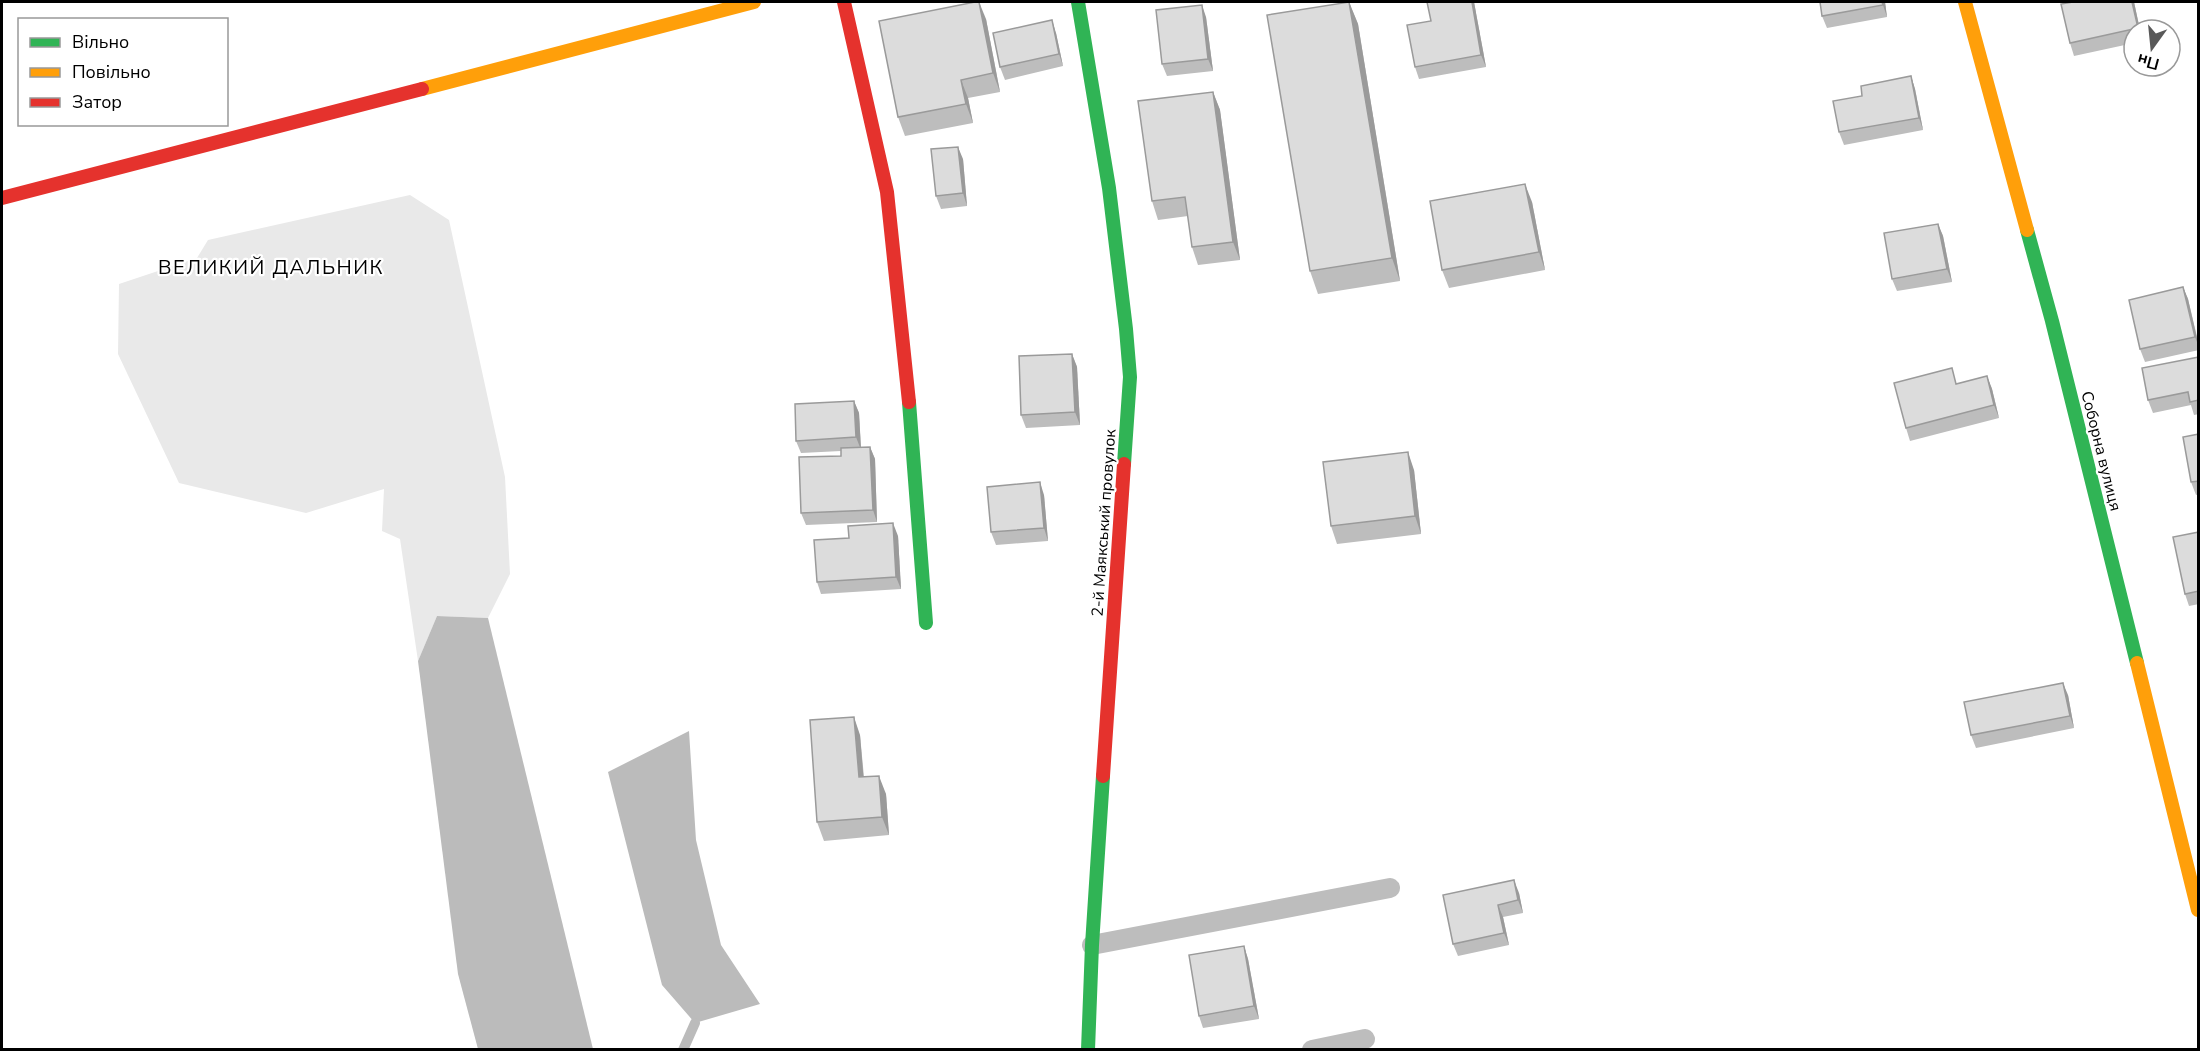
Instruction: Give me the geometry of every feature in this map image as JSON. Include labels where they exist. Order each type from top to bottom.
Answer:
[{"type":"main road","points":[[2,198],[754,2]]},
{"type":"main road","points":[[844,2],[887,192],[906,357],[926,623]]},
{"type":"main road","name":"2-й Маякський провулок","points":[[1078,2],[1115,221],[1126,316],[1130,377],[1092,945],[1088,1050]]},
{"type":"main road","name":"Соборна вулиця","points":[[1965,2],[2052,321],[2199,910]]},
{"type":"lane","points":[[1092,945],[1390,888]]},
{"type":"lane","points":[[1312,1050],[1365,1039]]},
{"type":"shaded area","points":[[410,195],[449,220],[505,477],[510,574],[488,618],[437,616],[418,661],[400,539],[382,531],[384,489],[306,513],[179,483],[118,354],[119,284],[197,258],[208,240]]},
{"type":"shaded area","points":[[437,616],[488,618],[593,1049],[478,1049],[458,974],[418,661]]},
{"type":"shaded area","points":[[689,731],[696,840],[721,945],[760,1004],[695,1023],[662,985],[608,772]]},
{"type":"building","points":[[979,2],[993,73],[961,80],[966,104],[898,117],[879,21]]},
{"type":"building","points":[[1349,2],[1392,258],[1310,271],[1267,15]]},
{"type":"building","points":[[1427,2],[1472,2],[1481,55],[1415,67],[1407,25],[1431,21]]},
{"type":"building","points":[[1820,2],[1882,2],[1883,5],[1822,16]]},
{"type":"building","points":[[2132,2],[2136,18],[2122,18],[2122,32],[2070,43],[2061,4]]},
{"type":"building","points":[[1202,5],[1208,59],[1162,64],[1156,10]]},
{"type":"building","points":[[1052,20],[1059,54],[1000,67],[993,33]]},
{"type":"building","points":[[1911,76],[1919,118],[1839,132],[1833,101],[1862,96],[1861,86]]},
{"type":"building","points":[[1213,92],[1233,242],[1192,247],[1185,197],[1152,201],[1138,101]]},
{"type":"building","points":[[958,147],[963,193],[936,196],[931,149]]},
{"type":"building","points":[[1525,184],[1539,252],[1442,270],[1430,201]]},
{"type":"building","points":[[1938,224],[1947,269],[1892,279],[1884,233]]},
{"type":"building","points":[[2183,287],[2195,337],[2140,349],[2129,300]]},
{"type":"building","points":[[1072,354],[1075,412],[1021,415],[1019,356]]},
{"type":"building","points":[[2199,357],[2199,400],[2190,402],[2188,392],[2148,400],[2142,368]]},
{"type":"building","points":[[1952,368],[1956,384],[1987,376],[1994,405],[1906,428],[1894,383]]},
{"type":"building","points":[[854,401],[856,437],[796,441],[795,404]]},
{"type":"building","points":[[2199,434],[2199,481],[2191,482],[2183,437]]},
{"type":"building","points":[[870,447],[873,510],[801,513],[799,457],[841,456],[841,448]]},
{"type":"building","points":[[1408,452],[1415,516],[1331,526],[1323,462]]},
{"type":"building","points":[[1040,482],[1044,528],[991,532],[987,487]]},
{"type":"building","points":[[893,523],[896,577],[817,582],[814,540],[849,538],[848,526]]},
{"type":"building","points":[[2199,532],[2199,591],[2185,594],[2173,537]]},
{"type":"building","points":[[2063,683],[2070,716],[1971,735],[1964,702]]},
{"type":"building","points":[[854,717],[859,777],[879,776],[882,817],[817,822],[810,720]]},
{"type":"building","points":[[1514,880],[1518,900],[1498,905],[1504,933],[1453,944],[1443,895]]},
{"type":"building","points":[[1244,946],[1254,1006],[1199,1016],[1189,955]]},
{"type":"waterway","points":[[683,1050],[695,1023]]},
{"type":"traffic: fast","points":[[1078,2],[1109,188],[1126,329],[1130,377],[1124,464]]},
{"type":"traffic: fast","points":[[2027,230],[2052,321],[2137,663]]},
{"type":"traffic: fast","points":[[909,402],[926,623]]},
{"type":"traffic: fast","points":[[1088,1050],[1103,776]]},
{"type":"traffic: slow","points":[[422,89],[754,2]]},
{"type":"traffic: slow","points":[[1965,2],[2027,230]]},
{"type":"traffic: slow","points":[[2137,663],[2198,910]]},
{"type":"traffic: jam","points":[[844,2],[887,192],[909,402]]},
{"type":"traffic: jam","points":[[2,198],[422,89]]},
{"type":"traffic: jam","points":[[1103,776],[1124,464]]},
{"type":"district","name":"ВЕЛИКИЙ ДАЛЬНИК","points":[[271,267]]}]
